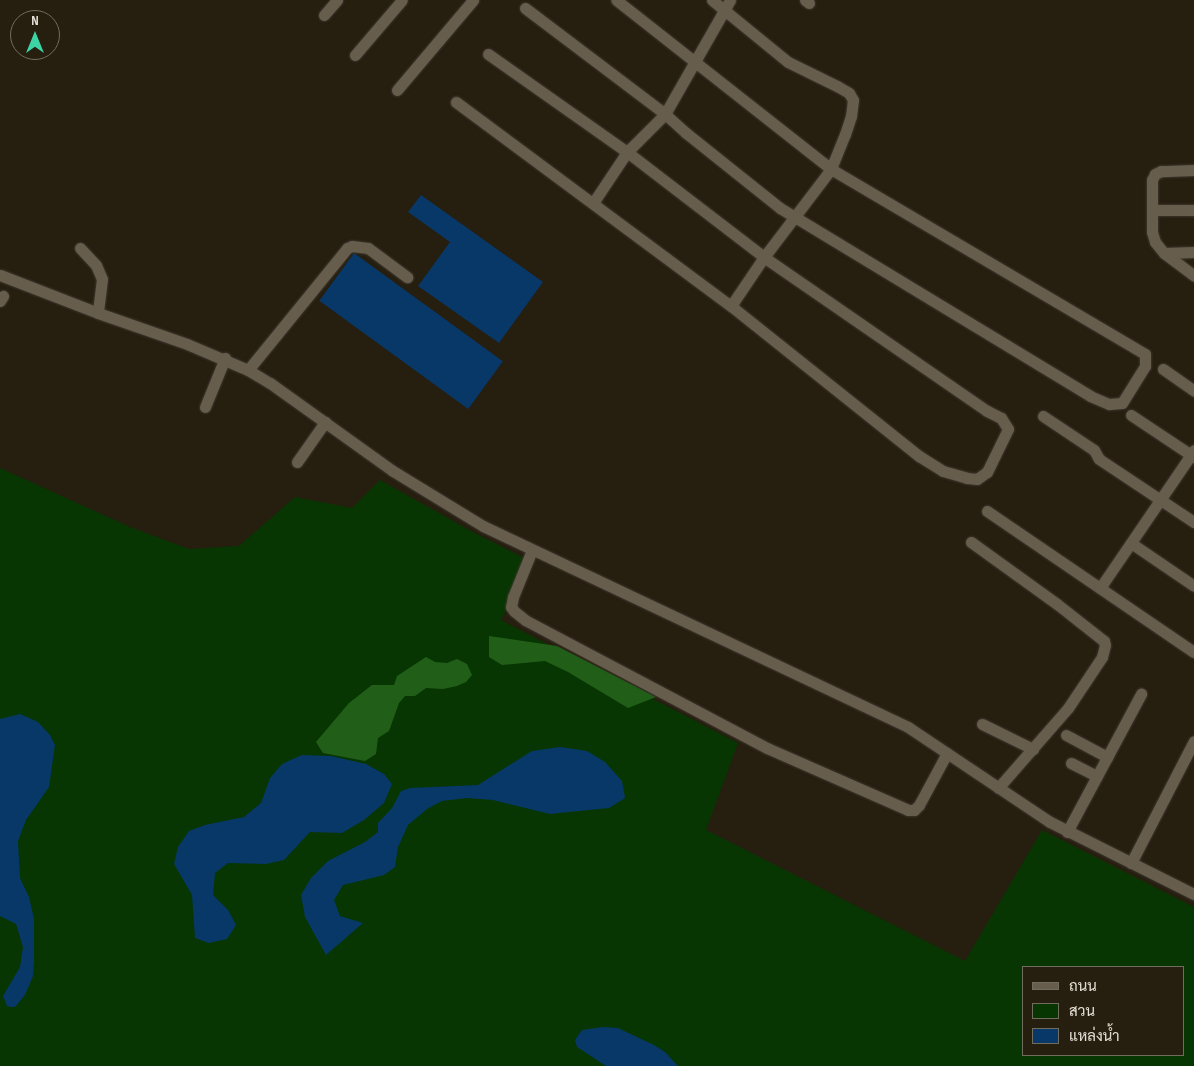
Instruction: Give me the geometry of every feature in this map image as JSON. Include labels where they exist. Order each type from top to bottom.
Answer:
[{"type":"street","points":[[324,16],[337,0]]},
{"type":"street","points":[[355,55],[402,0]]},
{"type":"street","points":[[397,90],[472,0]]},
{"type":"street","points":[[525,8],[665,114],[773,202],[1090,396],[1109,404],[1122,403],[1145,366],[1146,354],[831,169],[616,0]]},
{"type":"street","points":[[712,0],[727,5],[788,62],[849,93],[853,100],[851,116],[831,169],[764,257],[731,306]]},
{"type":"street","points":[[593,203],[627,152],[665,114],[727,5]]},
{"type":"street","points":[[456,102],[731,306],[932,465],[967,478],[976,479],[988,472],[1008,429],[1001,418],[987,411],[764,257],[627,152],[488,54]]},
{"type":"street","points":[[1194,170],[1161,171],[1155,174],[1152,180],[1152,232],[1155,242],[1164,253],[1194,276]]},
{"type":"street","points":[[1152,210],[1194,210]]},
{"type":"street","points":[[248,370],[347,248],[352,246],[368,248],[407,278]]},
{"type":"street","points":[[80,248],[96,265],[102,279],[98,313]]},
{"type":"street","points":[[1164,253],[1194,252]]},
{"type":"street","points":[[0,274],[98,313],[225,358],[248,370],[393,470],[467,516],[532,550],[908,727],[1067,832],[1193,891]]},
{"type":"street","points":[[205,407],[225,358]]},
{"type":"street","points":[[1163,370],[1194,391]]},
{"type":"street","points":[[1100,588],[1193,454],[1131,415]]},
{"type":"street","points":[[1043,416],[1094,450],[1099,460],[1194,522]]},
{"type":"street","points":[[297,462],[325,422]]},
{"type":"street","points":[[987,511],[1194,652]]},
{"type":"street","points":[[971,542],[1057,604],[1104,641],[1106,645],[1102,657],[1068,708],[998,788]]},
{"type":"street","points":[[1130,543],[1194,586]]},
{"type":"street","points":[[532,550],[513,597],[512,607],[514,611],[525,620],[767,748],[908,810],[914,810],[919,805],[947,753]]},
{"type":"street","points":[[1067,832],[1141,694]]},
{"type":"street","points":[[982,724],[1033,749]]},
{"type":"street","points":[[1066,735],[1107,757]]},
{"type":"street","points":[[1131,863],[1194,741]]},
{"type":"street","points":[[1071,762],[1096,776]]},
{"type":"green space","points":[[0,468],[130,527],[189,549],[239,546],[295,497],[352,508],[380,480],[471,531],[532,562],[501,620],[738,743],[706,830],[965,961],[1042,830],[1194,907],[1194,1066],[0,1066]]},
{"type":"green space","points":[[489,636],[557,646],[656,697],[628,708],[568,672],[545,661],[502,665],[489,657]]},
{"type":"green space","points":[[426,657],[435,662],[447,663],[457,659],[467,664],[472,675],[466,682],[457,686],[443,689],[426,688],[415,696],[405,696],[399,703],[389,731],[378,738],[376,754],[365,761],[323,753],[316,742],[349,703],[372,685],[394,685],[397,676]]},
{"type":"water","points":[[421,195],[543,282],[499,343],[418,286],[450,242],[408,212]]},
{"type":"water","points":[[354,253],[503,361],[468,409],[319,301]]},
{"type":"water","points":[[20,714],[38,722],[50,735],[55,745],[49,787],[26,820],[18,841],[20,878],[29,897],[34,919],[34,963],[33,976],[25,995],[15,1007],[11,1007],[7,1006],[3,996],[20,967],[23,947],[16,924],[0,916],[0,719]]},
{"type":"water","points":[[560,747],[587,751],[605,762],[622,781],[625,798],[609,808],[550,814],[493,800],[467,798],[442,801],[427,809],[408,825],[398,847],[395,867],[384,875],[343,885],[334,900],[340,916],[363,923],[326,955],[305,917],[301,895],[311,878],[328,861],[365,842],[378,832],[378,823],[392,808],[401,791],[410,788],[478,785],[532,751]]},
{"type":"water","points":[[302,755],[331,756],[366,764],[384,774],[392,784],[384,803],[364,820],[342,833],[310,832],[284,860],[266,864],[228,863],[215,873],[213,895],[228,910],[236,925],[227,939],[209,943],[195,938],[192,895],[174,864],[178,847],[189,831],[205,825],[244,817],[261,803],[270,778],[282,764]]},
{"type":"water","points":[[603,1027],[618,1028],[654,1045],[665,1052],[678,1066],[606,1066],[577,1047],[575,1040],[582,1030]]}]
